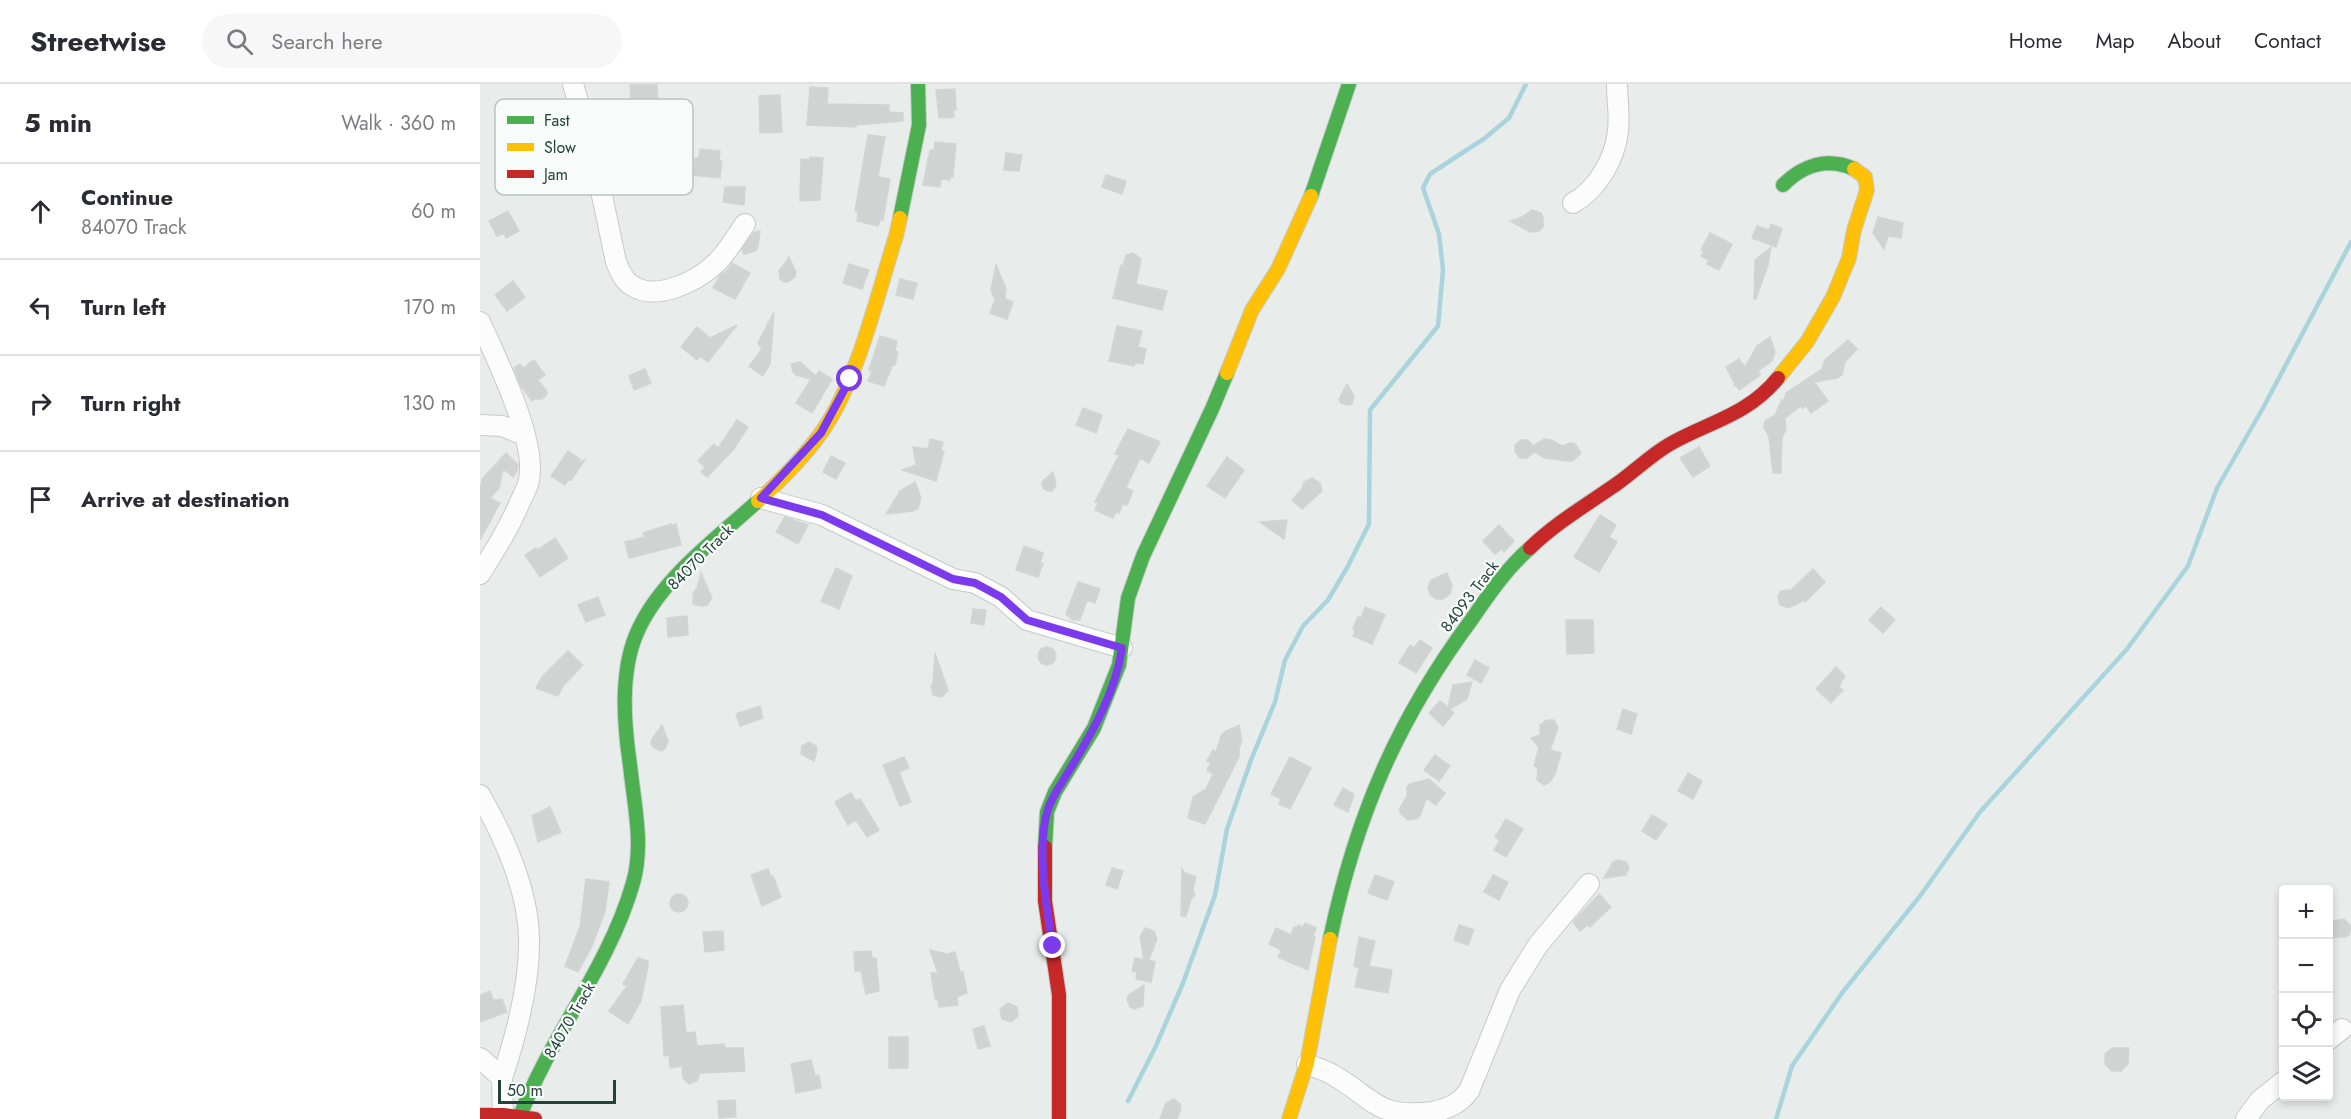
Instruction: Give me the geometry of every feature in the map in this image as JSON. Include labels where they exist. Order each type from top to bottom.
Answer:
[{"type":"street","points":[[573,84],[577,99]]},
{"type":"street","name":"84070 Track","points":[[509,1117],[531,1087],[606,953],[633,884],[638,862],[638,835],[627,745],[625,706],[629,663],[636,635],[649,611],[679,572],[761,498],[821,433],[850,379],[896,236],[919,125],[918,84]]},
{"type":"street","points":[[1059,1119],[1059,995],[1045,901],[1044,832],[1047,812],[1054,792],[1094,728],[1119,665],[1128,598],[1143,556],[1212,409],[1252,310],[1278,269],[1307,208],[1349,84]]},
{"type":"street","points":[[1573,203],[1592,190],[1606,167],[1615,145],[1618,130],[1617,84]]},
{"type":"street","name":"84093 Track","points":[[1289,1119],[1307,1064],[1325,965],[1351,856],[1371,790],[1426,684],[1464,628],[1536,540],[1664,447],[1744,409],[1760,397],[1806,345],[1834,296],[1846,267],[1856,224],[1865,201],[1867,182],[1856,170],[1844,165],[1812,165],[1804,168],[1782,185]]},
{"type":"street","points":[[602,195],[616,262],[621,275],[628,284],[638,290],[649,292],[664,290],[704,274],[718,262],[745,224]]},
{"type":"street","points":[[480,322],[496,358],[531,461],[529,482],[510,526],[480,574]]},
{"type":"street","points":[[480,425],[502,426],[524,435]]},
{"type":"street","points":[[761,498],[822,515],[953,579],[975,583],[1001,597],[1027,620],[1122,648]]},
{"type":"street","points":[[480,795],[514,863],[530,937],[523,993],[511,1050],[502,1078],[509,1117]]},
{"type":"street","points":[[1307,1064],[1333,1075],[1376,1107],[1389,1113],[1423,1114],[1446,1109],[1460,1102],[1469,1091],[1510,990],[1538,945],[1589,884]]},
{"type":"street","points":[[480,1058],[502,1078]]},
{"type":"street","points":[[2246,1119],[2260,1100],[2279,1084]]},
{"type":"street","points":[[480,1115],[535,1119]]},
{"type":"building","points":[[630,84],[657,84],[658,99],[631,99]]},
{"type":"building","points":[[810,87],[828,88],[827,104],[889,105],[889,112],[903,113],[903,121],[856,125],[856,127],[807,125]]},
{"type":"building","points":[[955,89],[954,117],[939,118],[936,90]]},
{"type":"building","points":[[780,95],[782,132],[760,133],[759,96]]},
{"type":"building","points":[[868,135],[885,137],[878,177],[890,179],[883,220],[880,220],[878,226],[857,221],[858,212],[855,211]]},
{"type":"building","points":[[935,142],[956,144],[953,177],[950,177],[950,180],[941,179],[940,187],[923,185],[930,150],[934,150]]},
{"type":"building","points":[[700,149],[720,151],[719,161],[722,161],[720,178],[693,175],[695,158],[699,158]]},
{"type":"building","points":[[1006,153],[1022,155],[1019,171],[1004,170]]},
{"type":"building","points":[[810,157],[823,158],[820,200],[800,201],[801,159],[810,160]]},
{"type":"building","points":[[1106,175],[1126,181],[1122,194],[1102,187]]},
{"type":"building","points":[[725,187],[745,187],[744,205],[723,202]]},
{"type":"building","points":[[1532,210],[1541,213],[1543,217],[1543,227],[1539,231],[1530,232],[1510,221],[1522,217]]},
{"type":"building","points":[[508,211],[519,231],[506,238],[504,233],[497,236],[489,221]]},
{"type":"building","points":[[1878,217],[1903,223],[1901,238],[1888,236],[1884,249],[1873,233]]},
{"type":"building","points":[[1771,224],[1782,229],[1776,247],[1752,238],[1757,226],[1769,230]]},
{"type":"building","points":[[760,231],[758,247],[755,251],[744,254],[742,249],[753,233]]},
{"type":"building","points":[[1710,233],[1732,244],[1719,270],[1707,264],[1709,260],[1701,256],[1704,252],[1701,250]]},
{"type":"building","points":[[1771,247],[1768,265],[1756,299],[1754,299],[1755,260]]},
{"type":"building","points":[[1133,253],[1141,259],[1136,284],[1167,291],[1162,310],[1113,298],[1121,265],[1123,266],[1126,255]]},
{"type":"building","points":[[789,257],[796,272],[795,277],[784,282],[780,279],[779,271]]},
{"type":"building","points":[[732,263],[750,273],[735,299],[713,288],[720,275],[727,271]]},
{"type":"building","points":[[849,264],[869,270],[862,289],[843,283]]},
{"type":"building","points":[[996,265],[1006,288],[1005,299],[1013,302],[1007,319],[990,313],[995,300],[991,290]]},
{"type":"building","points":[[900,279],[917,283],[913,299],[896,295]]},
{"type":"building","points":[[513,281],[525,297],[507,311],[495,295]]},
{"type":"building","points":[[774,312],[770,364],[763,376],[749,366],[762,349],[758,343]]},
{"type":"building","points":[[737,325],[708,362],[700,356],[697,360],[681,347],[697,327],[710,338]]},
{"type":"building","points":[[1117,326],[1142,331],[1138,347],[1146,349],[1143,364],[1135,363],[1134,366],[1109,361]]},
{"type":"building","points":[[880,336],[897,341],[895,351],[898,352],[895,365],[893,364],[884,386],[868,381],[872,371],[869,370]]},
{"type":"building","points":[[1770,337],[1775,352],[1772,361],[1758,371],[1759,376],[1739,390],[1736,385],[1733,387],[1735,384],[1726,367],[1739,359],[1745,367],[1757,346]]},
{"type":"building","points":[[1848,340],[1857,349],[1845,362],[1842,375],[1814,382],[1828,401],[1811,413],[1806,406],[1803,408],[1801,406],[1785,418],[1786,430],[1782,437],[1781,473],[1773,473],[1769,437],[1764,427],[1765,421],[1775,415],[1786,393],[1822,369],[1825,360]]},
{"type":"building","points":[[534,360],[545,375],[538,380],[547,394],[542,399],[532,401],[521,386],[514,368],[520,364],[523,368]]},
{"type":"building","points":[[800,362],[816,376],[819,371],[832,379],[812,413],[796,403],[811,379],[793,372],[791,364]]},
{"type":"building","points":[[645,369],[651,383],[634,390],[629,376]]},
{"type":"building","points":[[1347,384],[1354,396],[1352,404],[1348,405],[1341,403],[1339,399]]},
{"type":"building","points":[[1083,408],[1102,415],[1096,433],[1076,425]]},
{"type":"building","points":[[737,420],[748,427],[733,450],[707,477],[701,472],[705,467],[698,461],[714,444],[718,448]]},
{"type":"building","points":[[1128,429],[1160,442],[1149,463],[1140,458],[1126,488],[1133,491],[1127,505],[1123,504],[1119,513],[1116,512],[1113,518],[1095,510],[1098,503],[1095,502],[1119,455],[1115,454]]},
{"type":"building","points":[[930,439],[943,442],[941,451],[944,452],[936,481],[902,470],[916,465],[913,447],[928,449]]},
{"type":"building","points":[[1544,439],[1562,446],[1575,444],[1581,453],[1573,461],[1567,461],[1545,458],[1534,452],[1527,458],[1520,458],[1515,452],[1515,445],[1521,440],[1528,440],[1533,446]]},
{"type":"building","points":[[1699,447],[1710,466],[1693,477],[1680,458]]},
{"type":"building","points":[[568,451],[580,459],[578,462],[585,460],[565,485],[551,476]]},
{"type":"building","points":[[506,453],[518,465],[517,471],[513,477],[503,469],[499,488],[490,498],[500,503],[480,540],[482,479]]},
{"type":"building","points":[[831,456],[845,463],[836,479],[823,472]]},
{"type":"building","points":[[1227,457],[1244,470],[1225,498],[1207,486]]},
{"type":"building","points":[[1053,472],[1056,486],[1052,491],[1047,491],[1043,488],[1042,482]]},
{"type":"building","points":[[1312,478],[1320,483],[1322,491],[1302,509],[1292,500],[1302,489],[1304,482]]},
{"type":"building","points":[[915,482],[921,498],[918,508],[913,511],[886,514],[900,491]]},
{"type":"building","points":[[1600,515],[1616,525],[1609,537],[1617,542],[1599,572],[1574,557]]},
{"type":"building","points":[[785,517],[808,525],[798,544],[776,532]]},
{"type":"building","points":[[1287,520],[1284,539],[1260,522]]},
{"type":"building","points":[[671,524],[671,526],[676,524],[681,545],[629,558],[625,542],[645,537],[643,533]]},
{"type":"building","points":[[1499,525],[1514,541],[1504,552],[1501,549],[1495,554],[1483,541]]},
{"type":"building","points":[[555,538],[568,558],[540,577],[525,555]]},
{"type":"building","points":[[1024,546],[1043,553],[1040,563],[1043,564],[1038,577],[1016,570]]},
{"type":"building","points":[[836,568],[852,576],[839,609],[821,601]]},
{"type":"building","points":[[1813,569],[1825,582],[1805,602],[1804,600],[1789,608],[1780,605],[1778,596],[1781,591],[1791,590]]},
{"type":"building","points":[[701,573],[712,598],[707,605],[702,606],[693,604],[693,594]]},
{"type":"building","points":[[1447,573],[1452,585],[1450,594],[1443,599],[1436,599],[1430,594],[1428,587],[1431,580]]},
{"type":"building","points":[[1078,582],[1100,589],[1095,603],[1087,600],[1080,620],[1072,620],[1066,614]]},
{"type":"building","points":[[598,597],[605,615],[586,622],[578,605]]},
{"type":"building","points":[[1365,607],[1385,615],[1372,644],[1353,636],[1355,630],[1353,628],[1358,617],[1361,618]]},
{"type":"building","points":[[1881,607],[1895,620],[1883,633],[1869,620]]},
{"type":"building","points":[[973,609],[986,610],[984,625],[971,623]]},
{"type":"building","points":[[687,616],[688,635],[668,637],[667,618]]},
{"type":"building","points":[[1566,620],[1593,620],[1594,653],[1567,654]]},
{"type":"building","points":[[1420,640],[1432,648],[1416,673],[1399,663],[1410,645],[1414,648]]},
{"type":"building","points":[[1047,647],[1053,650],[1056,656],[1053,662],[1047,665],[1041,662],[1038,656],[1041,650]]},
{"type":"building","points":[[568,651],[583,665],[563,686],[558,696],[536,688],[542,677]]},
{"type":"building","points":[[935,653],[948,690],[942,697],[933,695],[931,686]]},
{"type":"building","points":[[1475,660],[1489,668],[1481,683],[1467,675]]},
{"type":"building","points":[[1836,667],[1845,676],[1839,687],[1843,690],[1831,703],[1816,689]]},
{"type":"building","points":[[1472,682],[1467,699],[1450,709],[1454,713],[1443,726],[1429,713],[1440,701],[1448,707],[1453,685]]},
{"type":"building","points":[[760,706],[763,718],[740,726],[736,714]]},
{"type":"building","points":[[1623,709],[1637,714],[1631,734],[1617,729]]},
{"type":"building","points":[[1547,720],[1554,720],[1558,728],[1550,750],[1561,753],[1555,774],[1550,782],[1544,785],[1537,780],[1538,767],[1534,766],[1539,747],[1531,738],[1540,735],[1540,725]]},
{"type":"building","points":[[662,725],[668,741],[665,749],[661,751],[653,747],[651,743]]},
{"type":"building","points":[[1239,725],[1242,741],[1239,757],[1205,824],[1188,818],[1193,797],[1206,789],[1213,774],[1207,770],[1211,763],[1207,761],[1213,750],[1216,752],[1224,732]]},
{"type":"building","points":[[809,742],[816,746],[814,761],[801,754],[802,746]]},
{"type":"building","points":[[1435,755],[1450,766],[1439,781],[1424,770]]},
{"type":"building","points":[[904,757],[909,768],[899,772],[911,802],[900,806],[883,765]]},
{"type":"building","points":[[1290,757],[1311,768],[1290,809],[1279,804],[1281,799],[1271,794]]},
{"type":"building","points":[[1688,773],[1702,781],[1693,799],[1678,791]]},
{"type":"building","points":[[1429,779],[1445,793],[1436,805],[1426,798],[1418,818],[1408,820],[1400,813],[1400,808],[1407,796],[1407,787]]},
{"type":"building","points":[[1343,788],[1354,794],[1348,812],[1334,805]]},
{"type":"building","points":[[851,793],[856,801],[860,799],[879,830],[867,837],[856,820],[848,825],[835,802]]},
{"type":"building","points":[[550,807],[561,832],[538,842],[532,816]]},
{"type":"building","points":[[1652,815],[1667,824],[1656,840],[1642,831]]},
{"type":"building","points":[[1506,819],[1523,829],[1506,857],[1494,850],[1500,840],[1495,837]]},
{"type":"building","points":[[1618,860],[1626,862],[1629,867],[1626,875],[1604,878],[1613,862]]},
{"type":"building","points":[[1112,868],[1123,871],[1117,889],[1106,885]]},
{"type":"building","points":[[768,869],[781,897],[762,906],[751,875]]},
{"type":"building","points":[[1182,869],[1185,873],[1196,877],[1193,889],[1195,895],[1191,899],[1186,916],[1181,916]]},
{"type":"building","points":[[1375,875],[1394,882],[1387,900],[1368,893]]},
{"type":"building","points":[[1493,875],[1508,882],[1499,900],[1484,892]]},
{"type":"building","points":[[586,879],[609,882],[605,911],[592,946],[578,972],[565,966],[580,927]]},
{"type":"building","points":[[679,894],[685,897],[688,903],[685,909],[679,912],[673,909],[670,903],[673,897]]},
{"type":"building","points":[[1599,894],[1611,907],[1590,927],[1588,925],[1580,931],[1573,922]]},
{"type":"building","points":[[2344,919],[2351,926],[2349,935],[2333,938],[2333,921]]},
{"type":"building","points":[[1305,923],[1316,928],[1308,970],[1278,957],[1281,950],[1269,944],[1276,928],[1291,935],[1294,927],[1297,928],[1298,925],[1303,927]]},
{"type":"building","points":[[1459,925],[1474,930],[1468,945],[1454,940]]},
{"type":"building","points":[[1145,928],[1154,931],[1157,939],[1149,960],[1155,962],[1151,982],[1136,979],[1137,972],[1132,971],[1135,958],[1144,960],[1140,937]]},
{"type":"building","points":[[723,931],[724,950],[705,952],[703,932]]},
{"type":"building","points":[[1359,937],[1375,941],[1369,966],[1392,970],[1388,993],[1355,987],[1359,968],[1354,966]]},
{"type":"building","points":[[930,950],[947,954],[955,952],[960,972],[963,972],[967,993],[957,997],[958,1005],[939,1007],[938,999],[935,999],[931,973],[938,973]]},
{"type":"building","points":[[871,951],[872,958],[876,958],[879,991],[866,994],[861,971],[855,971],[854,952]]},
{"type":"building","points":[[638,958],[648,961],[648,966],[641,1001],[628,1024],[609,1011],[627,986],[623,984]]},
{"type":"building","points":[[1144,985],[1143,1006],[1134,1009],[1130,1007],[1127,999],[1129,995]]},
{"type":"building","points":[[490,991],[493,1000],[502,999],[507,1012],[480,1022],[480,995]]},
{"type":"building","points":[[1008,1003],[1017,1007],[1018,1016],[1011,1022],[1002,1019],[1000,1009]]},
{"type":"building","points":[[683,1005],[686,1033],[695,1032],[697,1046],[724,1044],[725,1048],[743,1048],[745,1071],[700,1073],[697,1081],[689,1084],[683,1078],[682,1066],[670,1068],[669,1055],[664,1056],[661,1007]]},
{"type":"building","points":[[984,1026],[990,1046],[978,1049],[973,1029]]},
{"type":"building","points":[[889,1037],[908,1037],[908,1068],[889,1068]]},
{"type":"building","points":[[2112,1048],[2129,1048],[2128,1064],[2121,1071],[2112,1071],[2105,1064],[2105,1054]]},
{"type":"building","points":[[811,1060],[815,1076],[819,1075],[821,1088],[796,1093],[791,1064]]},
{"type":"building","points":[[1174,1099],[1180,1104],[1181,1109],[1177,1119],[1160,1119],[1166,1103]]},
{"type":"building","points":[[735,1100],[736,1117],[719,1118],[718,1101]]},
{"type":"waterway","points":[[1128,1101],[1155,1048],[1183,983],[1215,895],[1227,829],[1251,760],[1275,702],[1285,660],[1303,626],[1328,600],[1369,524],[1370,410],[1438,326],[1443,270],[1439,234],[1423,188],[1430,174],[1485,138],[1509,118],[1526,84]]},
{"type":"waterway","points":[[1776,1119],[1792,1066],[1842,993],[1920,896],[1980,812],[2127,649],[2188,566],[2217,488],[2263,408],[2351,242]]},
{"type":"traffic: fast","points":[[900,218],[919,125],[918,84]]},
{"type":"traffic: fast","points":[[1311,196],[1349,84]]},
{"type":"traffic: fast","points":[[1783,185],[1799,172],[1816,165],[1844,165],[1854,169]]},
{"type":"traffic: fast","points":[[1045,847],[1047,812],[1055,792],[1094,728],[1119,665],[1128,598],[1143,556],[1227,373]]},
{"type":"traffic: fast","points":[[520,1116],[547,1057],[610,943],[633,883],[638,839],[626,733],[625,682],[636,635],[646,615],[673,579],[758,501]]},
{"type":"traffic: fast","points":[[1330,939],[1340,894],[1367,810],[1401,732],[1445,657],[1506,573],[1530,548]]},
{"type":"traffic: slow","points":[[1778,378],[1807,342],[1833,297],[1849,258],[1854,230],[1867,190],[1865,177],[1854,169]]},
{"type":"traffic: slow","points":[[1227,373],[1252,310],[1278,269],[1311,196]]},
{"type":"traffic: slow","points":[[758,501],[807,451],[834,413],[856,365],[900,218]]},
{"type":"traffic: slow","points":[[1289,1119],[1307,1063],[1330,939]]},
{"type":"traffic: jam","points":[[1530,548],[1663,448],[1741,409],[1766,391],[1778,378]]},
{"type":"traffic: jam","points":[[1045,847],[1045,901],[1059,995],[1059,1119]]},
{"type":"traffic: jam","points":[[480,1115],[535,1119]]},
{"type":"route","points":[[850,379],[821,433],[761,498],[822,515],[953,579],[975,583],[1001,597],[1027,620],[1122,648],[1119,665],[1094,728],[1054,792],[1047,812],[1044,832],[1045,901],[1053,946]]}]
